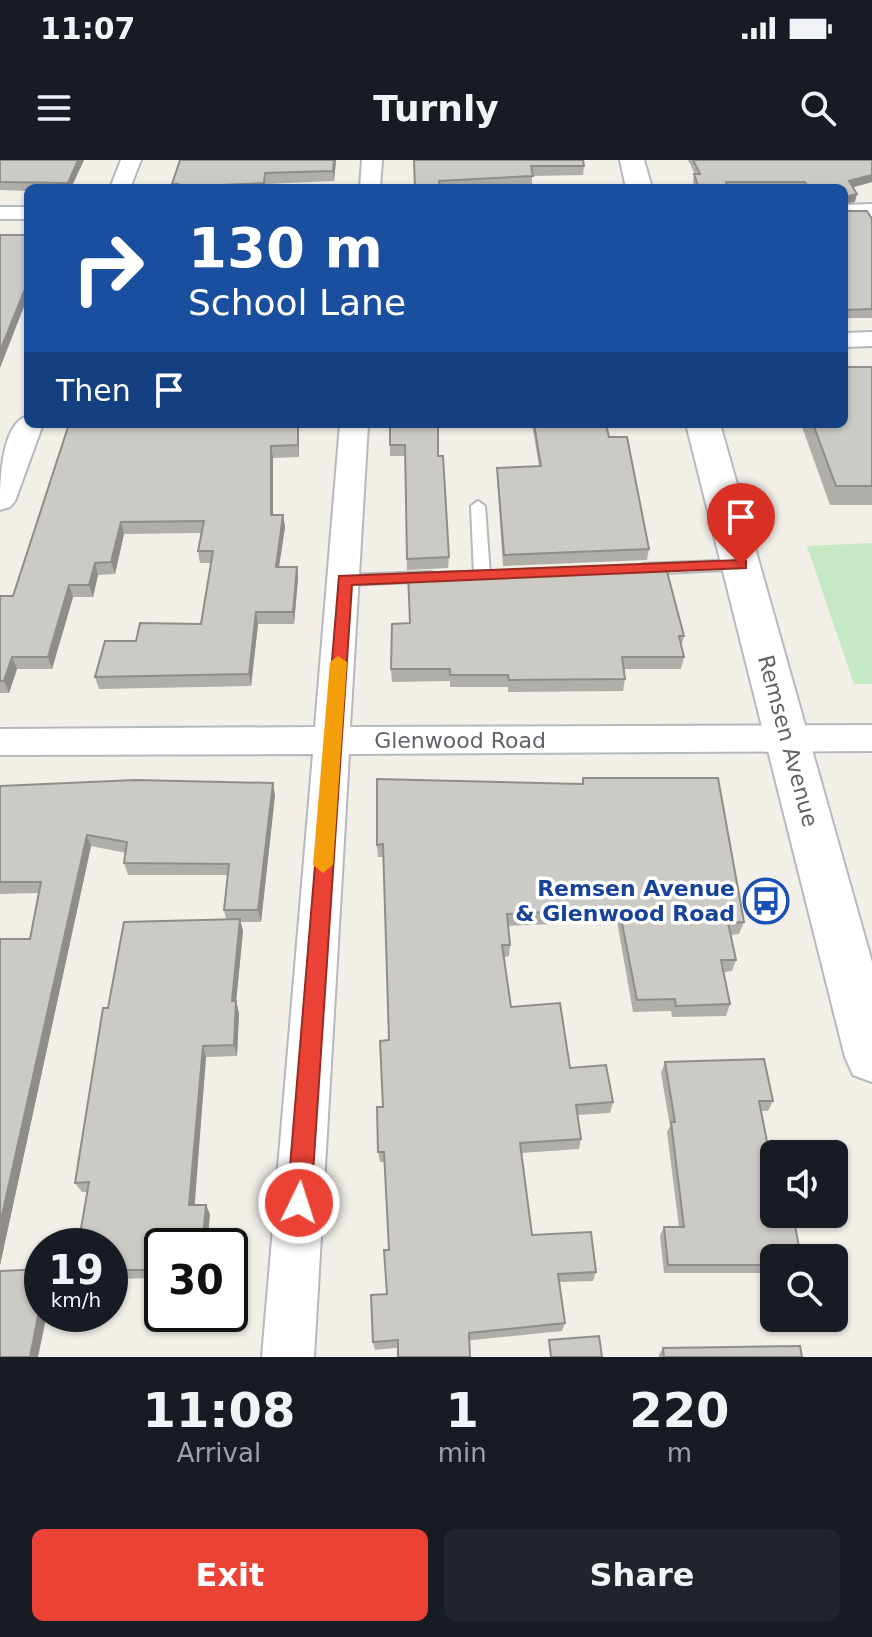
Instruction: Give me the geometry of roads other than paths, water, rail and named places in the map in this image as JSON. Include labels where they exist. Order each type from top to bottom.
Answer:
[{"type":"main road","points":[[632,160],[638,184]]},
{"type":"main road","name":"Remsen Avenue","points":[[704,428],[872,1057]]},
{"type":"street","points":[[122,184],[131,160]]},
{"type":"street","points":[[370,184],[372,160]]},
{"type":"street","points":[[848,211],[872,210]]},
{"type":"street","points":[[0,213],[24,213]]},
{"type":"street","points":[[848,340],[872,339]]},
{"type":"street","points":[[0,501],[27,428]]},
{"type":"street","points":[[288,1357],[354,428]]},
{"type":"street","name":"Glenwood Road","points":[[0,742],[872,738]]},
{"type":"lane","points":[[345,580],[474,576],[478,506]]},
{"type":"lane","points":[[631,569],[741,565]]},
{"type":"place","name":"Remsen Avenue & Glenwood Road","points":[[766,901]]}]
